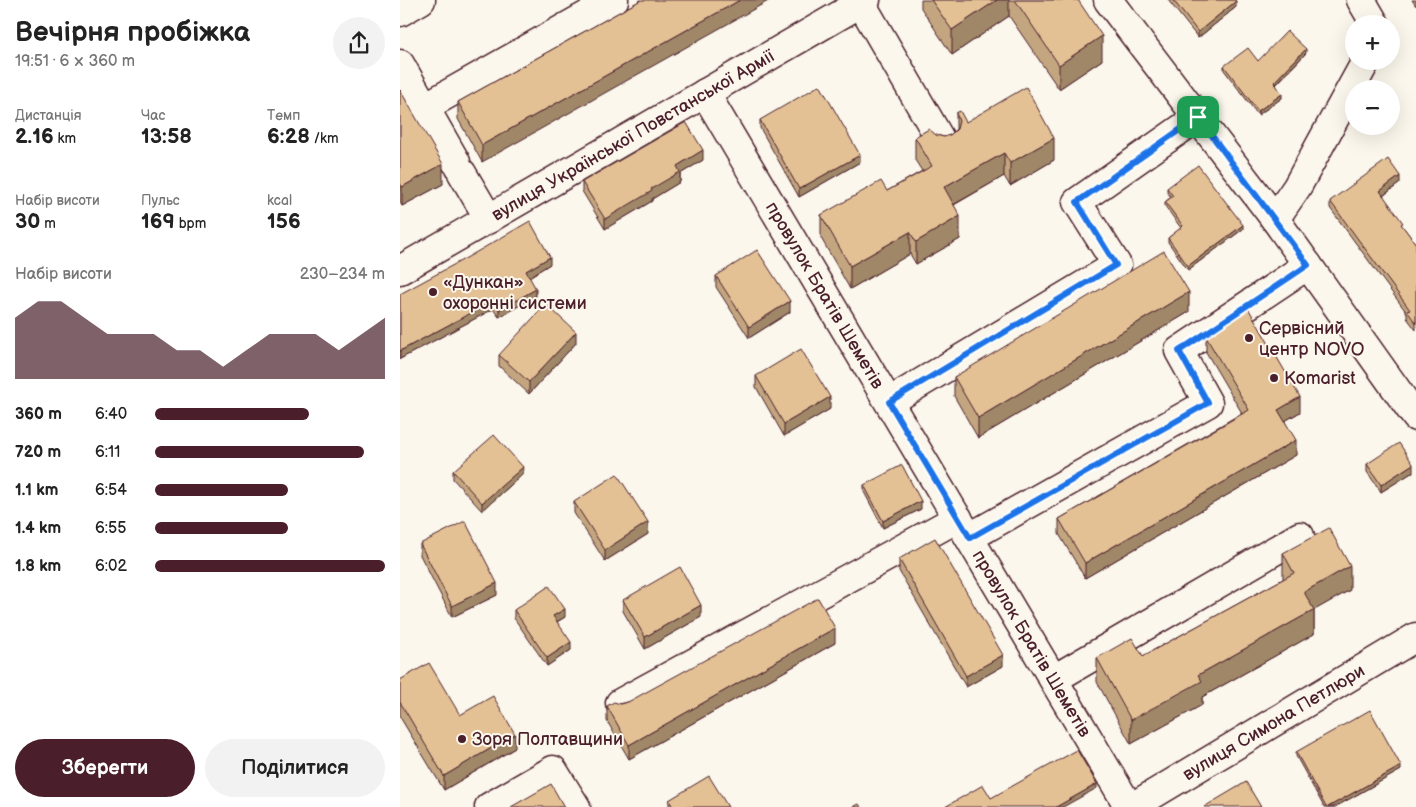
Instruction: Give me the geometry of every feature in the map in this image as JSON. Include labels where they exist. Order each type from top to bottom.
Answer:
[{"type":"street","points":[[400,12],[421,0]]},
{"type":"street","points":[[425,107],[614,0]]},
{"type":"street","points":[[1108,0],[1275,219],[1416,417]]},
{"type":"street","points":[[1361,0],[1370,15]]},
{"type":"street","points":[[863,2],[943,144]]},
{"type":"street","name":"вулиця Української Повстанської Армії","points":[[400,270],[863,2]]},
{"type":"street","points":[[400,64],[489,219]]},
{"type":"street","points":[[1275,219],[1298,187],[1361,70]]},
{"type":"street","name":"провулок Братів Шеметів","points":[[705,93],[1131,807]]},
{"type":"street","points":[[889,402],[1116,265],[1077,202],[1198,117]]},
{"type":"street","points":[[620,703],[1208,403],[1179,351],[1308,265]]},
{"type":"street","points":[[1054,679],[1300,536]]},
{"type":"street","name":"вулиця Симона Петлюри","points":[[1131,807],[1416,637]]},
{"type":"street","points":[[489,807],[553,770],[576,807]]},
{"type":"building","points":[[641,0],[740,0],[482,145],[458,102]]},
{"type":"building","points":[[931,0],[997,0],[952,30]]},
{"type":"building","points":[[1015,0],[1078,0],[1102,36],[1059,65]]},
{"type":"building","points":[[1173,0],[1235,0],[1236,1],[1198,32]]},
{"type":"building","points":[[1287,31],[1306,49],[1274,82],[1282,94],[1258,111],[1224,66],[1248,48],[1258,61]]},
{"type":"building","points":[[820,85],[860,155],[799,189],[760,120]]},
{"type":"building","points":[[1026,87],[1054,138],[1010,163],[1004,153],[944,187],[960,216],[916,242],[910,232],[850,266],[821,215],[881,181],[887,191],[932,166],[915,137],[929,129],[936,135],[944,137],[950,135],[957,129],[959,121],[956,113],[960,111],[966,122]]},
{"type":"building","points":[[400,90],[443,164],[402,187],[400,183]]},
{"type":"building","points":[[686,122],[703,150],[677,166],[680,172],[605,219],[582,182]]},
{"type":"building","points":[[1388,159],[1400,176],[1380,191],[1416,244],[1416,323],[1407,311],[1410,310],[1330,201]]},
{"type":"building","points":[[1198,165],[1243,225],[1188,266],[1168,238],[1183,226],[1165,202],[1173,196],[1167,188]]},
{"type":"building","points":[[530,221],[550,257],[526,271],[536,289],[499,310],[493,301],[400,351],[400,294]]},
{"type":"building","points":[[757,250],[790,301],[749,327],[716,276]]},
{"type":"building","points":[[1164,251],[1189,292],[978,418],[954,377]]},
{"type":"building","points":[[546,304],[576,332],[529,382],[499,355]]},
{"type":"building","points":[[1248,308],[1300,397],[1278,410],[1296,440],[1085,563],[1059,519],[1249,410],[1206,337]]},
{"type":"building","points":[[801,349],[830,397],[784,424],[756,376]]},
{"type":"building","points":[[494,435],[523,467],[482,503],[453,471]]},
{"type":"building","points":[[1399,443],[1413,464],[1381,485],[1367,464]]},
{"type":"building","points":[[902,465],[921,501],[883,521],[864,485]]},
{"type":"building","points":[[617,474],[648,522],[605,550],[574,502]]},
{"type":"building","points":[[465,521],[497,583],[452,606],[420,544]]},
{"type":"building","points":[[1329,528],[1350,566],[1304,592],[1314,610],[1198,675],[1202,681],[1131,720],[1097,658],[1132,638],[1143,656],[1294,573],[1283,553]]},
{"type":"building","points":[[935,538],[1003,655],[966,676],[899,559]]},
{"type":"building","points":[[680,567],[701,605],[645,637],[623,600]]},
{"type":"building","points":[[549,586],[565,609],[553,616],[571,642],[547,658],[514,610]]},
{"type":"building","points":[[818,598],[835,628],[629,745],[607,706],[614,702],[620,704],[628,702]]},
{"type":"building","name":"Зоря Полтавщини","points":[[429,663],[460,715],[493,696],[515,734],[444,776],[400,702],[400,680]]},
{"type":"building","points":[[1370,710],[1401,766],[1326,807],[1296,752]]},
{"type":"building","points":[[1077,750],[1097,784],[1056,807],[945,807],[983,785],[991,798]]},
{"type":"building","points":[[709,776],[728,807],[673,807],[669,800]]},
{"type":"building","points":[[1246,782],[1261,807],[1204,807]]},
{"type":"building","points":[[551,784],[564,807],[511,807]]},
{"type":"place","name":"«Дункан» охоронні системи","points":[[433,292]]},
{"type":"place","name":"Сервісний центр NOVO","points":[[1249,338]]},
{"type":"place","name":"Komarist","points":[[1274,378]]},
{"type":"place","name":"Зоря Полтавщини","points":[[462,739]]},
{"type":"route","points":[[1198,117],[1308,265],[1179,351],[1208,403],[970,538],[889,402],[1116,265],[1077,202],[1198,117]]}]
